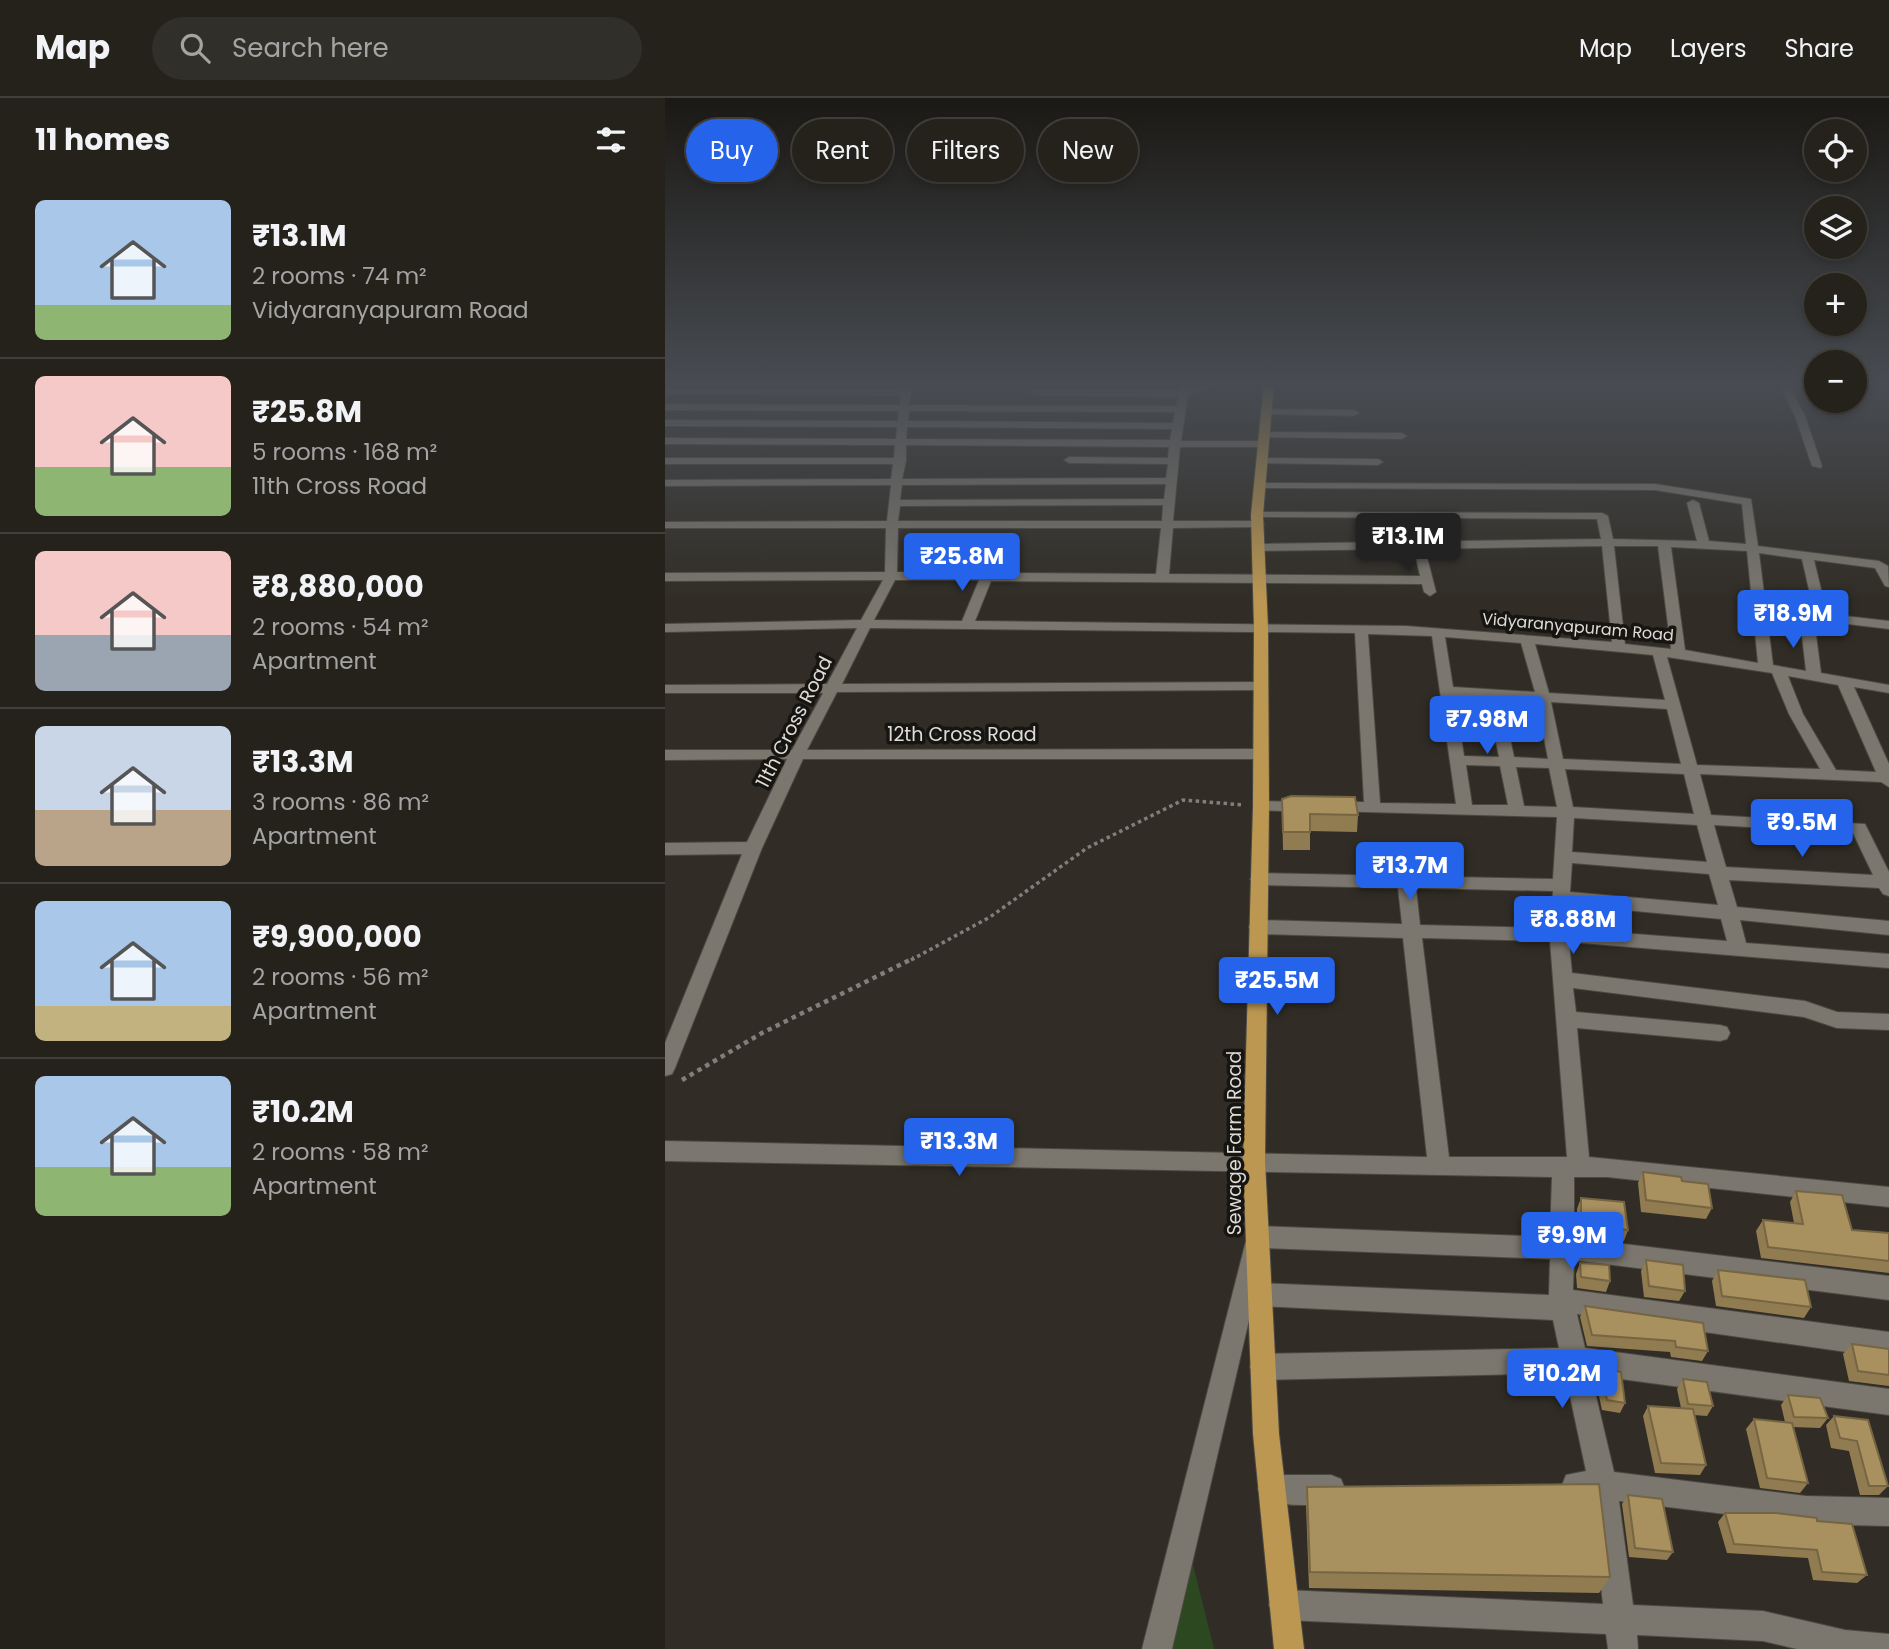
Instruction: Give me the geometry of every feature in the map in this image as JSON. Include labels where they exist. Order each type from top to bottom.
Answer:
[{"type":"main road","name":"Sewage Farm Road","points":[[1261,455],[1257,520],[1261,628],[1261,806],[1254,1161],[1263,1367],[1272,1489],[1289,1649]]},
{"type":"street","name":"11th Cross Road","points":[[665,1068],[753,848],[798,753],[891,576],[892,525],[901,455]]},
{"type":"street","points":[[1162,578],[1174,455]]},
{"type":"street","points":[[1330,455],[1378,462]]},
{"type":"street","points":[[1813,455],[1817,466]]},
{"type":"street","points":[[665,461],[901,460]]},
{"type":"street","points":[[1069,460],[1174,461]]},
{"type":"street","points":[[665,482],[1172,481]]},
{"type":"street","points":[[1259,486],[1655,487],[1747,501]]},
{"type":"street","points":[[1749,486],[1747,501],[1751,548],[1772,669],[1831,775]]},
{"type":"street","points":[[895,503],[1170,502]]},
{"type":"street","points":[[1693,503],[1705,544]]},
{"type":"street","points":[[665,525],[1167,524],[1598,514],[1604,517],[1608,542],[1619,647]]},
{"type":"street","points":[[1258,548],[1608,542],[1705,544],[1879,565],[1884,569],[1889,583]]},
{"type":"street","points":[[1664,543],[1679,654]]},
{"type":"street","points":[[665,577],[1259,579],[1429,586],[1419,547]]},
{"type":"street","points":[[1807,555],[1821,616]]},
{"type":"street","points":[[967,624],[987,576]]},
{"type":"street","points":[[1814,676],[1807,619],[1811,616],[1889,625]]},
{"type":"street","name":"Vidyaranyapuram Road","points":[[665,628],[967,624],[1361,629],[1619,647],[1679,654],[1889,689]]},
{"type":"street","points":[[1361,629],[1372,808]]},
{"type":"street","points":[[1438,633],[1465,810]]},
{"type":"street","points":[[1527,640],[1543,696],[1566,812],[1559,934],[1566,1019],[1571,1167],[1562,1248],[1562,1304],[1603,1485],[1623,1649]]},
{"type":"street","points":[[1659,652],[1671,705],[1739,950]]},
{"type":"street","points":[[1457,760],[1888,779],[1844,681]]},
{"type":"street","points":[[665,689],[1259,686]]},
{"type":"street","points":[[1447,691],[1671,705]]},
{"type":"street","points":[[1494,694],[1517,811]]},
{"type":"street","name":"12th Cross Road","points":[[665,755],[1259,754]]},
{"type":"street","points":[[1261,806],[1566,812],[1859,828],[1887,886]]},
{"type":"street","points":[[665,849],[753,848]]},
{"type":"street","points":[[1563,857],[1887,886]]},
{"type":"street","points":[[1259,879],[1406,882],[1561,891],[1591,902],[1889,928]]},
{"type":"street","points":[[1406,882],[1439,1167]]},
{"type":"street","points":[[1258,927],[1559,934],[1889,961]]},
{"type":"street","points":[[1563,979],[1805,1009],[1837,1020],[1889,1023]]},
{"type":"street","points":[[1566,1019],[1720,1034]]},
{"type":"street","points":[[665,1151],[1254,1161],[1439,1167],[1607,1167],[1889,1197]]},
{"type":"street","points":[[1157,1649],[1257,1237],[1562,1248],[1889,1288]]},
{"type":"street","points":[[1260,1294],[1562,1304],[1889,1345]]},
{"type":"street","points":[[1263,1367],[1575,1360],[1889,1402]]},
{"type":"street","points":[[1548,1485],[1603,1485],[1806,1510],[1889,1512]]},
{"type":"street","points":[[1272,1489],[1355,1488]]},
{"type":"street","points":[[1284,1605],[1763,1626],[1845,1645],[1889,1649]]},
{"type":"path","points":[[676,1083],[762,1033],[874,980],[990,917],[1087,848],[1183,800],[1261,806]]},
{"type":"green space","points":[[1185,1533],[1214,1649],[1162,1649]]},
{"type":"building","points":[[1291,796],[1355,797],[1358,815],[1310,814],[1310,832],[1283,832],[1282,799]]},
{"type":"building","points":[[1643,1172],[1708,1184],[1712,1208],[1646,1200]]},
{"type":"building","points":[[1796,1191],[1842,1195],[1852,1230],[1889,1233],[1889,1261],[1768,1247],[1763,1220],[1803,1224]]},
{"type":"building","points":[[1581,1198],[1624,1202],[1628,1230],[1581,1225]]},
{"type":"building","points":[[1646,1260],[1683,1265],[1685,1291],[1649,1286]]},
{"type":"building","points":[[1580,1263],[1609,1265],[1610,1281],[1581,1277]]},
{"type":"building","points":[[1718,1270],[1805,1280],[1811,1307],[1722,1296]]},
{"type":"building","points":[[1585,1306],[1703,1323],[1708,1351],[1676,1347],[1675,1341],[1592,1335]]},
{"type":"building","points":[[1852,1344],[1889,1349],[1889,1375],[1858,1371]]},
{"type":"building","points":[[1600,1368],[1621,1372],[1625,1403],[1607,1400]]},
{"type":"building","points":[[1683,1379],[1707,1382],[1713,1406],[1688,1404]]},
{"type":"building","points":[[1788,1395],[1820,1398],[1828,1418],[1794,1417]]},
{"type":"building","points":[[1648,1406],[1693,1409],[1706,1465],[1661,1463]]},
{"type":"building","points":[[1834,1416],[1868,1420],[1888,1486],[1869,1486],[1857,1441],[1840,1438]]},
{"type":"building","points":[[1754,1419],[1792,1423],[1808,1483],[1767,1478]]},
{"type":"building","points":[[1599,1484],[1610,1577],[1310,1572],[1307,1487]]},
{"type":"building","points":[[1628,1495],[1662,1499],[1673,1552],[1635,1548]]},
{"type":"building","points":[[1725,1513],[1776,1513],[1852,1524],[1867,1575],[1822,1572],[1817,1550],[1734,1544]]}]
